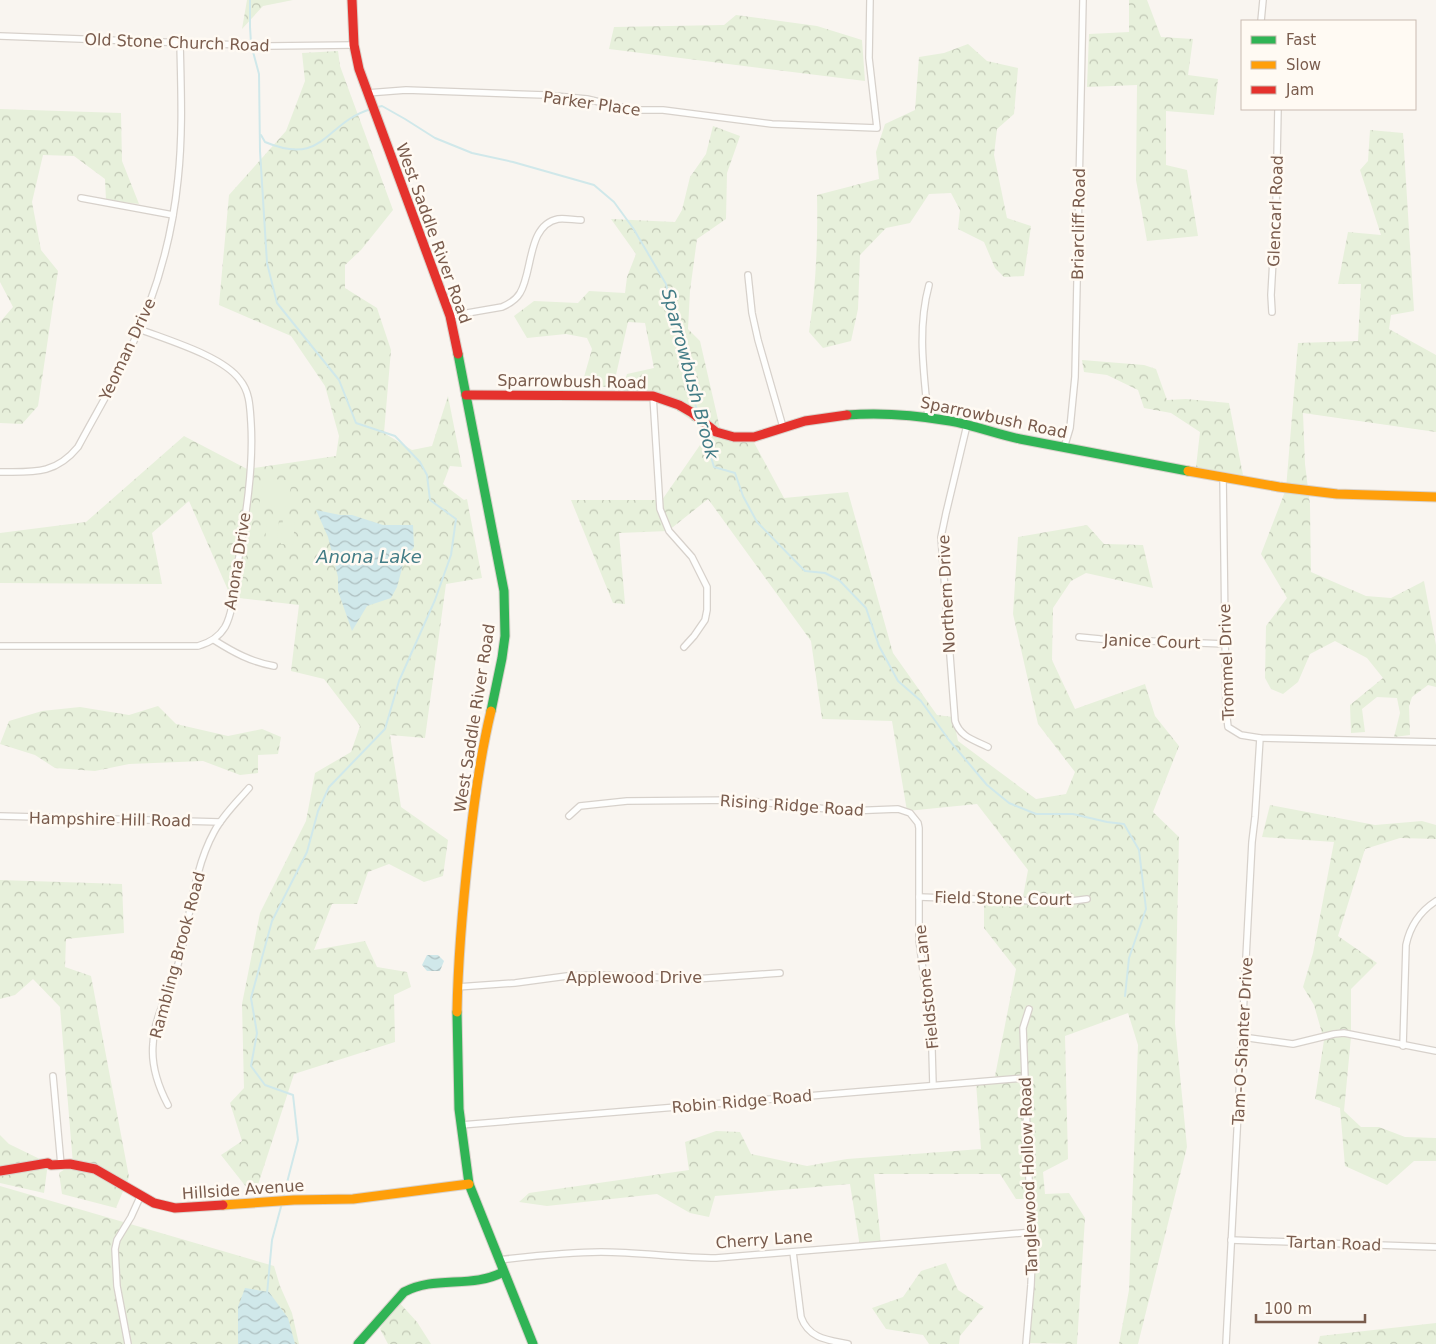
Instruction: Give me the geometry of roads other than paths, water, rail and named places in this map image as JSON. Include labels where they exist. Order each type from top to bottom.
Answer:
[{"type":"street","name":"West Saddle River Road","points":[[352,0],[354,46],[357,61],[371,104],[450,316],[502,581],[506,612],[505,637],[500,671],[479,766],[461,918],[458,987],[458,1074],[461,1125],[469,1184],[533,1344]]},
{"type":"street","name":"Parker Place","points":[[367,93],[406,90],[545,95],[587,99],[632,110],[663,110],[772,124],[877,128],[869,58],[870,0]]},
{"type":"street","name":"Briarcliff Road","points":[[1064,448],[1070,428],[1075,377],[1083,0]]},
{"type":"street","points":[[1262,20],[1263,0]]},
{"type":"street","name":"Old Stone Church Road","points":[[0,36],[244,45],[354,46]]},
{"type":"street","name":"Yeoman Drive","points":[[0,472],[44,471],[63,462],[71,454],[78,446],[113,383],[139,329],[160,270],[173,215],[180,152],[180,42]]},
{"type":"street","name":"Glencarl Road","points":[[1272,312],[1271,295],[1276,207],[1278,110]]},
{"type":"street","points":[[81,198],[173,215]]},
{"type":"street","points":[[450,316],[502,307],[509,304],[523,287],[535,241],[544,227],[557,219],[581,220]]},
{"type":"street","points":[[748,275],[752,313],[758,340],[783,427]]},
{"type":"street","points":[[928,417],[922,330],[929,286]]},
{"type":"street","name":"Anona Drive","points":[[139,329],[213,359],[225,366],[240,379],[248,396],[251,448],[242,538],[229,619],[214,640]]},
{"type":"street","name":"Sparrowbush Road","points":[[466,395],[654,396],[679,405],[694,414],[705,424],[725,435],[742,438],[813,420],[851,414],[898,414],[928,417],[1064,448],[1278,487],[1337,494],[1436,497]]},
{"type":"street","points":[[654,396],[660,509],[670,531],[692,557],[707,587],[705,620],[684,647]]},
{"type":"street","name":"Northern Drive","points":[[967,425],[941,538],[943,572],[956,727],[964,736],[988,747]]},
{"type":"street","name":"Trommel Drive","points":[[1223,476],[1226,709],[1228,727],[1241,735],[1260,738],[1436,742]]},
{"type":"street","name":"Janice Court","points":[[1079,637],[1100,640],[1225,644]]},
{"type":"street","points":[[0,646],[189,647],[214,640],[248,660],[274,666]]},
{"type":"street","name":"Tam-O-Shanter Drive","points":[[1226,1344],[1252,842],[1260,738]]},
{"type":"street","name":"Rambling Brook Road","points":[[168,1105],[158,1084],[155,1071],[153,1044],[155,1029],[176,969],[199,871],[208,845],[220,822],[249,788]]},
{"type":"street","name":"Rising Ridge Road","points":[[569,816],[580,806],[627,801],[739,800],[847,811],[898,809],[910,814],[918,822],[919,828]]},
{"type":"street","name":"Hampshire Hill Road","points":[[0,816],[220,822]]},
{"type":"street","name":"Fieldstone Lane","points":[[919,828],[920,940],[933,1034],[933,1085]]},
{"type":"street","name":"Field Stone Court","points":[[919,897],[1064,902],[1087,899]]},
{"type":"street","points":[[1403,1046],[1406,946],[1408,935],[1418,916],[1436,901]]},
{"type":"street","name":"Applewood Drive","points":[[458,987],[515,983],[566,976],[600,975],[695,979],[780,973]]},
{"type":"street","name":"Tanglewood Hollow Road","points":[[1026,1344],[1033,1232],[1023,1028],[1029,1009]]},
{"type":"street","points":[[1242,1036],[1293,1044],[1334,1034],[1350,1034],[1436,1051]]},
{"type":"street","points":[[53,1076],[61,1164]]},
{"type":"street","name":"Robin Ridge Road","points":[[461,1125],[1024,1078]]},
{"type":"street","name":"Hillside Avenue","points":[[0,1171],[48,1162],[51,1165],[83,1166],[95,1169],[154,1203],[175,1208],[294,1200],[352,1199],[469,1184]]},
{"type":"street","points":[[128,1344],[117,1286],[116,1249],[117,1240],[141,1196]]},
{"type":"street","name":"Cherry Lane","points":[[498,1260],[560,1253],[603,1252],[707,1258],[1033,1232]]},
{"type":"street","name":"Tartan Road","points":[[1231,1240],[1436,1247]]},
{"type":"street","points":[[794,1252],[801,1317],[804,1324],[818,1338],[848,1344]]},
{"type":"street","points":[[358,1344],[408,1289],[420,1284],[482,1280],[503,1272]]},
{"type":"water","name":"Anona Lake","points":[[316,510],[340,515],[352,515],[383,525],[413,525],[414,547],[404,561],[397,587],[391,598],[367,606],[352,631],[338,591],[338,577],[328,537]]},
{"type":"water","points":[[427,955],[438,955],[444,961],[440,971],[427,971],[422,965]]},
{"type":"water","points":[[245,1288],[269,1292],[288,1318],[295,1344],[238,1344],[238,1307]]},
{"type":"waterway","points":[[250,0],[251,43]]},
{"type":"waterway","points":[[252,48],[259,74],[260,151],[267,263],[277,303],[339,380],[356,423],[395,436],[420,462],[427,475],[430,500],[456,519],[451,555],[435,600],[399,681],[385,729],[329,787],[318,811],[307,852],[272,921],[251,998],[257,1033],[251,1066],[265,1085],[293,1095],[298,1140],[283,1198]]},
{"type":"waterway","name":"Sparrowbush Brook","points":[[378,107],[382,106],[435,138],[472,153],[513,162],[594,185],[614,202],[633,228],[666,284],[682,356],[698,414]]},
{"type":"waterway","name":"Sparrowbush Brook","points":[[261,135],[265,142],[285,148],[300,149],[313,146],[355,115],[371,109]]},
{"type":"waterway","name":"Sparrowbush Brook","points":[[702,426],[714,467],[735,473],[743,496],[757,522],[805,571],[825,573],[839,580],[866,608],[879,646],[898,681],[921,701],[949,740],[987,785],[1009,803],[1036,814],[1073,814],[1124,824],[1139,850],[1146,909],[1129,958],[1125,996]]},
{"type":"waterway","points":[[267,1294],[272,1240],[282,1203]]}]
